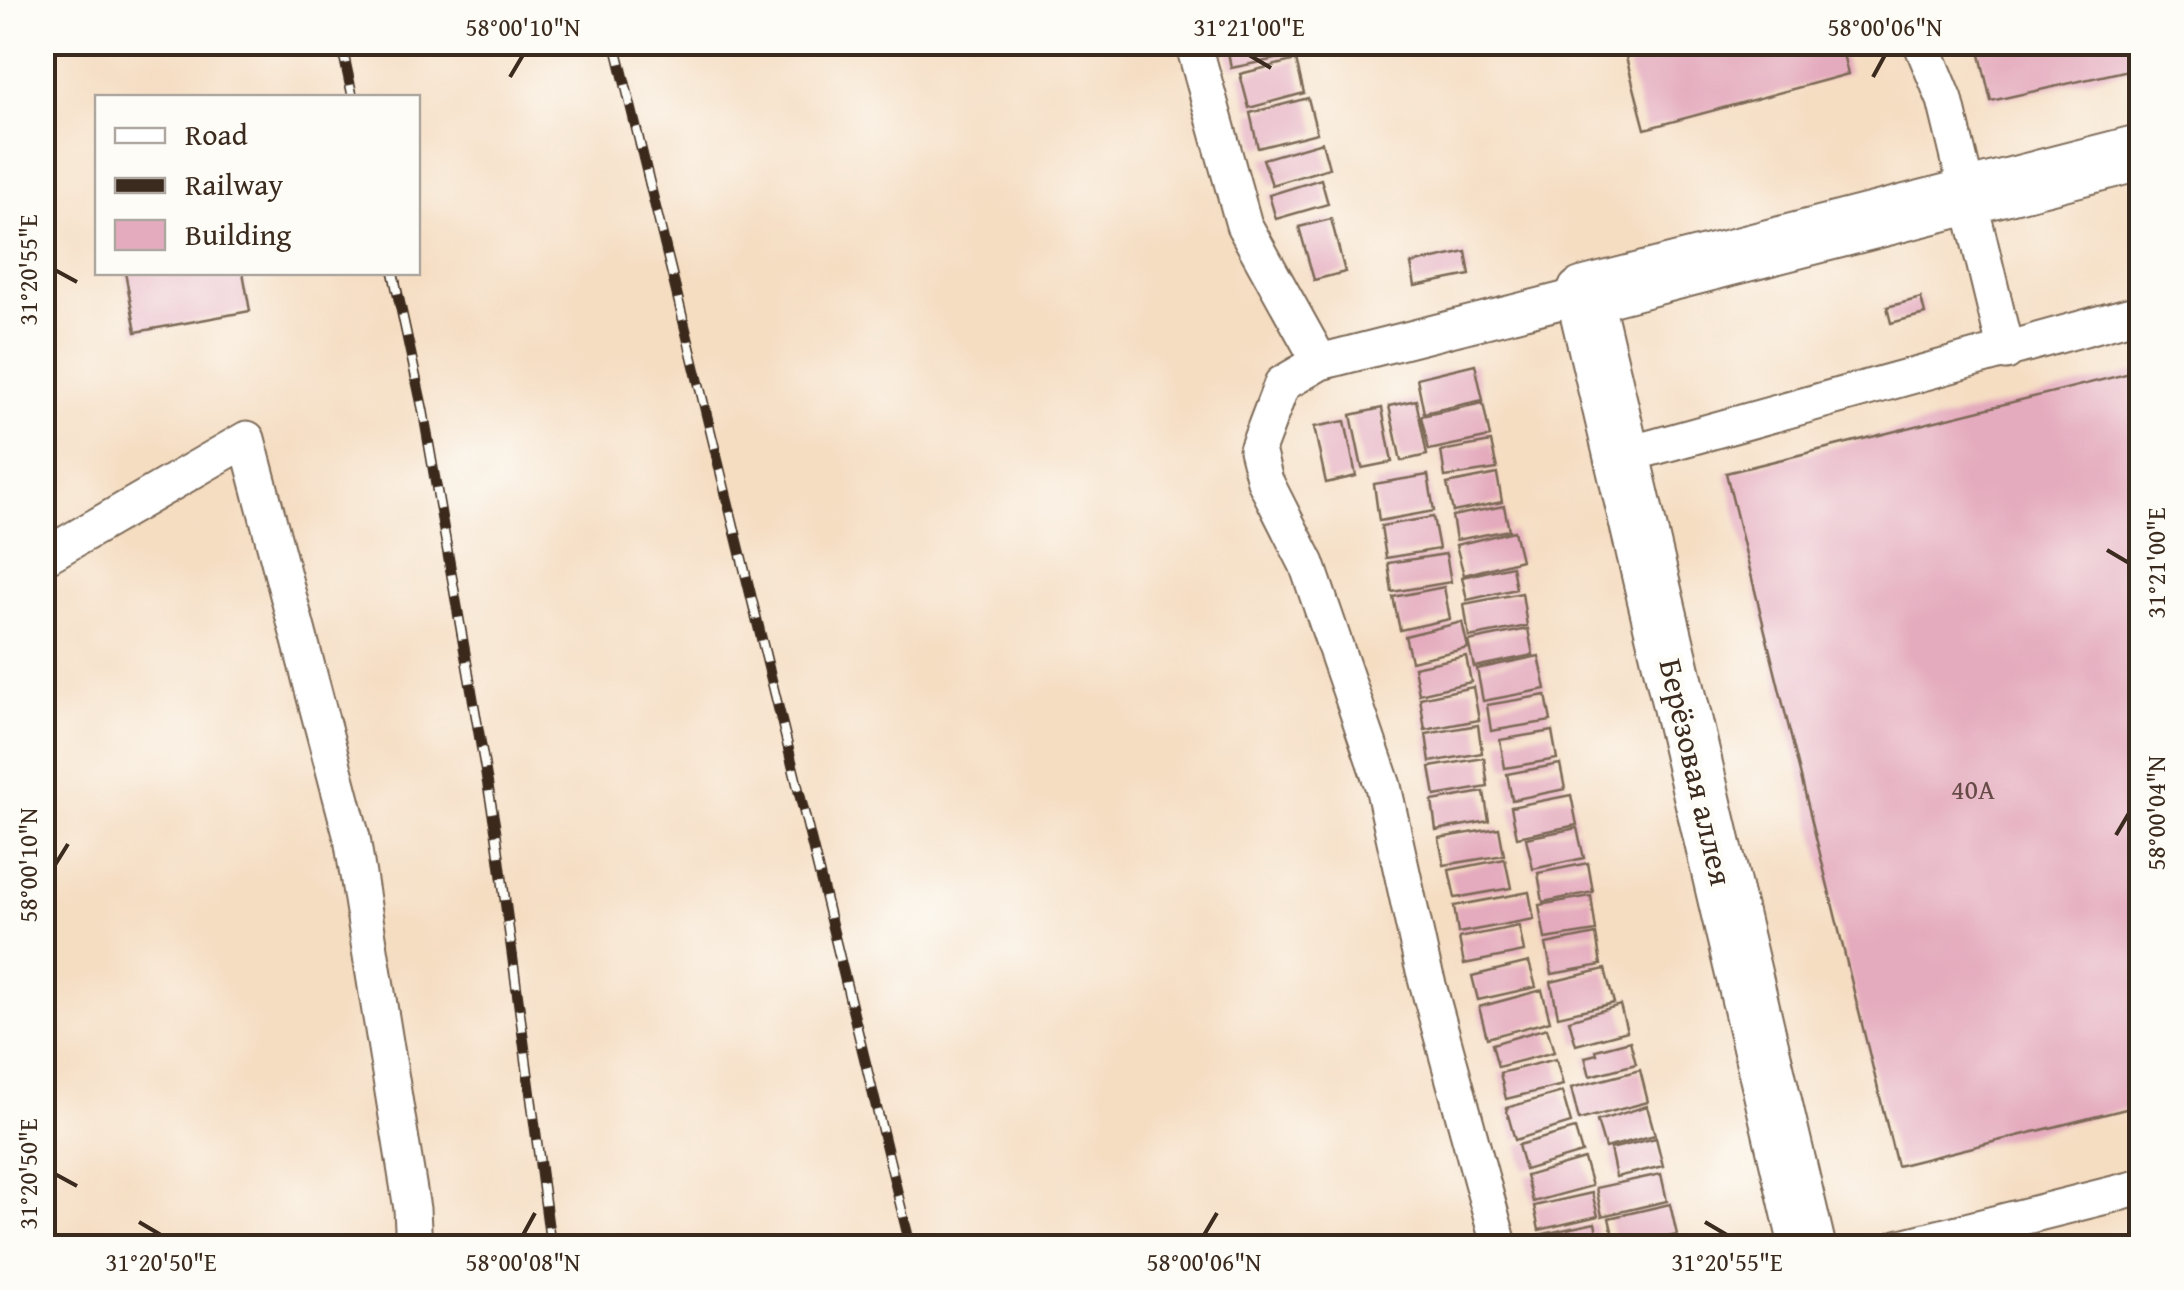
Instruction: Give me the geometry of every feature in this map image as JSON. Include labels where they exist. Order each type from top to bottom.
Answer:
[{"type":"street","points":[[1584,295],[2142,152]]},
{"type":"street","name":"Берёзовая аллея","points":[[1584,295],[1808,1248]]},
{"type":"lane","points":[[1193,42],[1244,225],[1320,362]]},
{"type":"lane","points":[[1921,42],[1945,100],[2006,352]]},
{"type":"lane","points":[[1500,1248],[1422,963],[1384,786],[1307,564],[1265,481],[1257,450],[1282,384],[1320,362],[1584,295]]},
{"type":"lane","points":[[1622,456],[2142,312]]},
{"type":"lane","points":[[42,558],[247,439],[352,838],[412,1210],[414,1248]]},
{"type":"lane","points":[[1898,1248],[2142,1187]]},
{"type":"building","points":[[1226,42],[1287,42],[1290,56],[1231,68]]},
{"type":"building","points":[[1622,42],[1840,42],[1848,74],[1645,129]]},
{"type":"building","points":[[1977,42],[2142,42],[2142,67],[1991,101]]},
{"type":"building","points":[[1296,60],[1304,93],[1249,108],[1240,74]]},
{"type":"building","points":[[1308,98],[1317,133],[1258,148],[1250,113]]},
{"type":"building","points":[[1322,142],[1329,168],[1272,185],[1263,159]]},
{"type":"building","points":[[1321,179],[1328,204],[1276,219],[1269,195]]},
{"type":"building","points":[[1331,219],[1345,272],[1314,280],[1299,227]]},
{"type":"building","points":[[1466,252],[1470,275],[1415,286],[1411,264]]},
{"type":"building","points":[[126,275],[244,275],[250,311],[136,332]]},
{"type":"building","points":[[1921,298],[1925,314],[1891,323],[1887,307]]},
{"type":"building","points":[[1475,364],[1483,400],[1424,413],[1417,378]]},
{"type":"building","points":[[2142,370],[2142,1105],[1897,1166],[1726,473]]},
{"type":"building","points":[[1416,400],[1427,455],[1401,461],[1389,406]]},
{"type":"building","points":[[1483,403],[1490,437],[1429,450],[1421,416]]},
{"type":"building","points":[[1382,408],[1392,462],[1362,468],[1351,415]]},
{"type":"building","points":[[1345,421],[1356,476],[1326,483],[1314,427]]},
{"type":"building","points":[[1491,442],[1497,469],[1445,477],[1441,451]]},
{"type":"building","points":[[1497,474],[1502,502],[1453,512],[1447,484]]},
{"type":"building","points":[[1428,475],[1434,511],[1379,521],[1374,484]]},
{"type":"building","points":[[1504,506],[1509,530],[1456,540],[1452,516]]},
{"type":"building","points":[[1433,517],[1439,549],[1386,558],[1381,526]]},
{"type":"building","points":[[1514,531],[1521,560],[1464,575],[1456,545]]},
{"type":"building","points":[[1446,554],[1451,582],[1392,592],[1388,563]]},
{"type":"building","points":[[1512,566],[1516,589],[1467,600],[1462,577]]},
{"type":"building","points":[[1444,587],[1450,619],[1400,630],[1393,597]]},
{"type":"building","points":[[1522,593],[1527,626],[1469,637],[1464,604]]},
{"type":"building","points":[[1462,622],[1468,648],[1411,661],[1405,636]]},
{"type":"building","points":[[1528,629],[1533,655],[1474,667],[1468,641]]},
{"type":"building","points":[[1466,656],[1471,682],[1419,694],[1414,667]]},
{"type":"building","points":[[1539,656],[1546,689],[1483,701],[1477,669]]},
{"type":"building","points":[[1473,687],[1479,720],[1425,730],[1420,698]]},
{"type":"building","points":[[1546,695],[1551,721],[1491,731],[1487,705]]},
{"type":"building","points":[[1478,725],[1482,753],[1430,762],[1426,734]]},
{"type":"building","points":[[1552,731],[1557,759],[1505,768],[1500,740]]},
{"type":"building","points":[[1484,758],[1488,787],[1435,796],[1430,767]]},
{"type":"building","points":[[1560,764],[1565,789],[1512,800],[1507,774]]},
{"type":"building","points":[[1484,792],[1489,821],[1436,830],[1432,801]]},
{"type":"building","points":[[1571,795],[1577,825],[1517,837],[1511,807]]},
{"type":"building","points":[[1499,828],[1504,855],[1444,865],[1439,838]]},
{"type":"building","points":[[1577,828],[1584,858],[1533,869],[1526,838]]},
{"type":"building","points":[[1505,859],[1511,888],[1455,898],[1449,870]]},
{"type":"building","points":[[1588,863],[1593,892],[1543,902],[1538,873]]},
{"type":"building","points":[[1529,892],[1534,919],[1458,933],[1454,906]]},
{"type":"building","points":[[1591,896],[1596,931],[1545,939],[1539,905]]},
{"type":"building","points":[[1519,926],[1524,952],[1464,964],[1459,938]]},
{"type":"building","points":[[1596,934],[1601,965],[1552,974],[1546,944]]},
{"type":"building","points":[[1529,962],[1536,987],[1478,1000],[1472,976]]},
{"type":"building","points":[[1605,969],[1614,1003],[1558,1016],[1551,982]]},
{"type":"building","points":[[1542,990],[1550,1021],[1487,1038],[1479,1007]]},
{"type":"building","points":[[1620,1005],[1627,1031],[1576,1045],[1569,1020]]},
{"type":"building","points":[[1547,1028],[1554,1052],[1498,1067],[1492,1044]]},
{"type":"building","points":[[1630,1041],[1636,1064],[1590,1076],[1585,1057]]},
{"type":"building","points":[[1556,1059],[1563,1085],[1506,1099],[1500,1073]]},
{"type":"building","points":[[1640,1070],[1648,1102],[1579,1120],[1571,1088]]},
{"type":"building","points":[[1562,1092],[1571,1123],[1515,1140],[1506,1108]]},
{"type":"building","points":[[1647,1106],[1655,1135],[1605,1148],[1597,1121]]},
{"type":"building","points":[[1575,1129],[1582,1153],[1525,1170],[1518,1145]]},
{"type":"building","points":[[1656,1138],[1663,1166],[1616,1177],[1610,1149]]},
{"type":"building","points":[[1584,1159],[1592,1186],[1533,1202],[1526,1176]]},
{"type":"building","points":[[1661,1174],[1667,1201],[1602,1216],[1596,1188]]},
{"type":"building","points":[[1592,1193],[1598,1216],[1539,1230],[1534,1206]]},
{"type":"building","points":[[1670,1204],[1677,1235],[1616,1248],[1609,1218]]},
{"type":"building","points":[[1595,1223],[1600,1248],[1542,1248],[1539,1235]]},
{"type":"railway","points":[[341,42],[352,95]]},
{"type":"railway","points":[[615,42],[911,1248]]},
{"type":"railway","points":[[394,275],[423,410],[496,832],[551,1248]]}]
